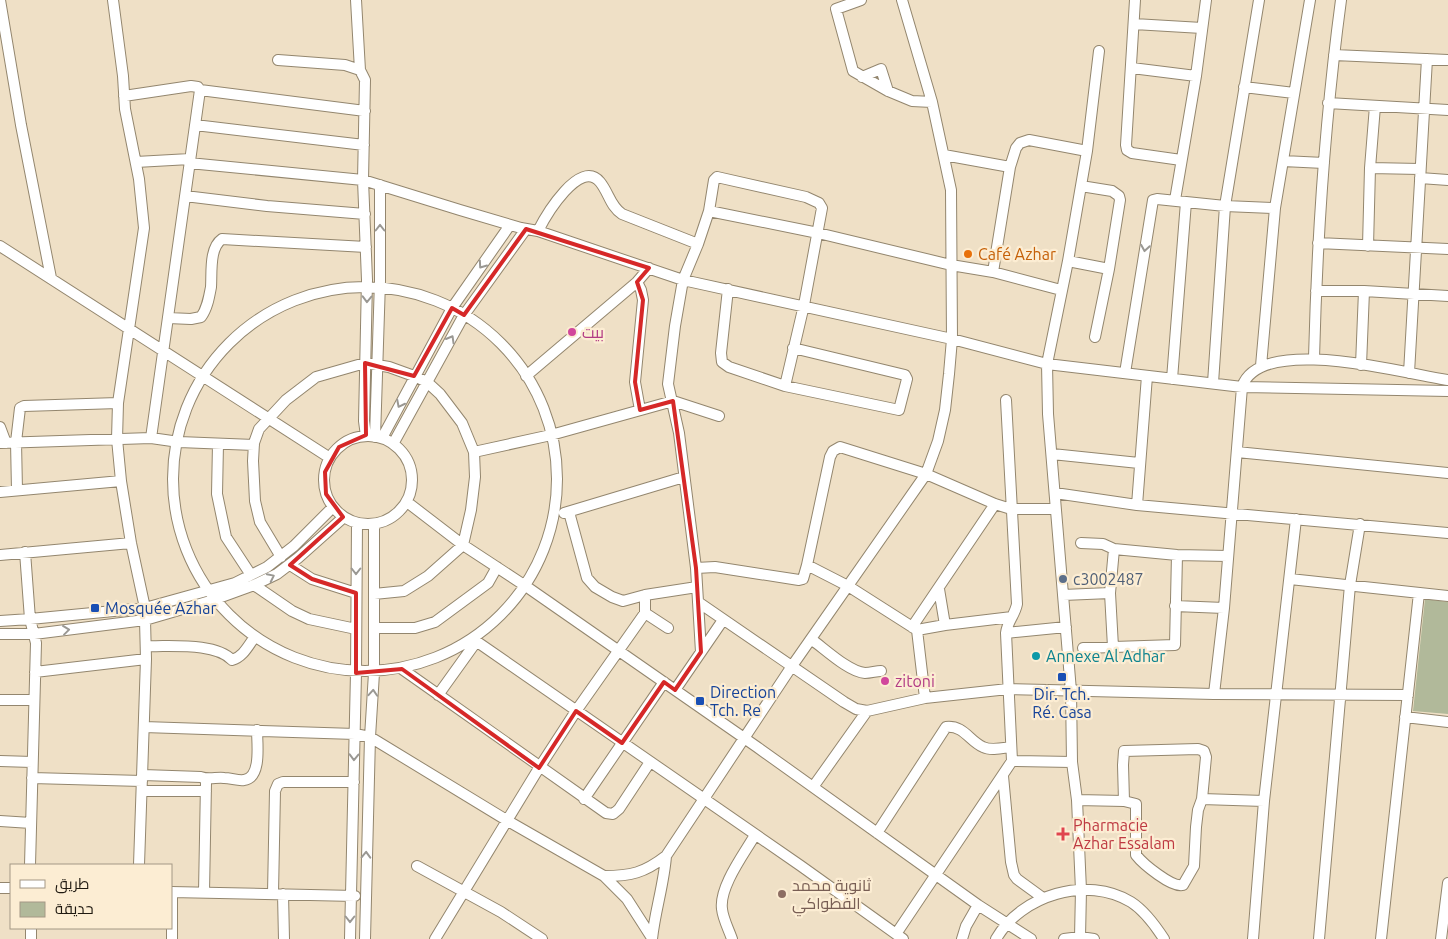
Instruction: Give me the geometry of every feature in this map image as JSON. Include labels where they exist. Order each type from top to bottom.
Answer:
[{"type":"street","points":[[0,0],[21,125],[51,278]]},
{"type":"street","points":[[113,0],[125,109],[139,178],[144,228],[118,403],[117,439],[121,481],[144,608]]},
{"type":"street","points":[[356,0],[360,70],[365,80],[363,180],[367,280],[364,421],[374,437]]},
{"type":"street","points":[[861,0],[838,7],[835,12],[852,71],[888,91],[912,101],[932,102]]},
{"type":"street","points":[[604,876],[623,876],[638,873],[651,868],[666,856],[792,666],[926,474],[938,441],[945,410],[952,339],[950,265],[952,190],[932,102],[902,0]]},
{"type":"street","points":[[1135,0],[1127,150],[1132,153],[1180,160]]},
{"type":"street","points":[[1175,200],[1180,160],[1196,76],[1206,0]]},
{"type":"street","points":[[1213,384],[1225,206],[1259,0]]},
{"type":"street","points":[[1261,366],[1274,208],[1310,0]]},
{"type":"street","points":[[1314,358],[1318,243],[1328,103],[1341,0]]},
{"type":"street","points":[[1134,24],[1202,28]]},
{"type":"street","points":[[1080,936],[1080,890],[1076,800],[1072,762],[1071,692],[1048,414],[1047,364],[1068,261],[1087,151],[1099,51]]},
{"type":"street","points":[[1334,54],[1448,60]]},
{"type":"street","points":[[1409,373],[1427,59]]},
{"type":"street","points":[[278,60],[345,65],[360,70]]},
{"type":"street","points":[[1132,68],[1196,76]]},
{"type":"street","points":[[862,77],[881,69],[888,91]]},
{"type":"street","points":[[124,96],[191,86],[198,87],[200,90],[365,111]]},
{"type":"street","points":[[1244,87],[1294,94]]},
{"type":"street","points":[[151,438],[200,90]]},
{"type":"street","points":[[1328,103],[1448,110]]},
{"type":"street","points":[[1368,246],[1370,168],[1375,106]]},
{"type":"street","points":[[195,125],[364,145]]},
{"type":"street","points":[[993,272],[1010,167],[1016,148],[1029,140],[1087,151]]},
{"type":"street","points":[[944,155],[1010,167]]},
{"type":"street","points":[[136,162],[189,161],[363,180],[510,225],[538,231],[683,280],[952,339],[1047,364],[1242,387],[1448,391]]},
{"type":"street","points":[[1283,161],[1324,163]]},
{"type":"street","points":[[1370,168],[1420,173],[1448,180]]},
{"type":"street","points":[[538,231],[548,212],[563,194],[580,178],[592,175],[601,182],[611,203],[622,214],[698,244]]},
{"type":"street","points":[[701,652],[698,588],[680,433],[668,384],[683,280],[709,211],[714,180],[717,177],[806,197],[820,203],[822,208],[804,306],[785,386]]},
{"type":"street","points":[[374,437],[380,281],[380,185]]},
{"type":"street","points":[[1080,186],[1112,192],[1119,196],[1120,200],[1095,338]]},
{"type":"street","points":[[185,196],[267,206],[365,214]]},
{"type":"street","points":[[1125,373],[1153,200],[1274,208]]},
{"type":"street","points":[[1172,378],[1186,202]]},
{"type":"street","points":[[709,211],[818,233],[950,265],[993,272],[1061,290]]},
{"type":"street","points":[[374,437],[414,376],[452,308],[510,225]]},
{"type":"street","points":[[393,444],[464,315],[526,229]]},
{"type":"street","points":[[168,318],[191,319],[201,317],[211,289],[214,250],[222,239],[366,247]]},
{"type":"street","points":[[1318,243],[1448,250]]},
{"type":"street","points":[[0,246],[129,331],[330,458]]},
{"type":"street","points":[[1068,261],[1109,268]]},
{"type":"street","points":[[526,376],[637,282],[649,268]]},
{"type":"street","points":[[438,695],[475,641],[527,587],[539,560],[554,516],[556,489],[551,435],[538,399],[526,376],[500,345],[464,315],[412,288],[367,280],[326,286],[261,318],[217,360],[192,397],[185,414],[175,456],[177,508],[184,540],[207,597],[235,624],[277,652],[295,660],[356,673],[374,673],[402,669],[475,641]]},
{"type":"street","points":[[637,282],[643,300],[635,382],[640,410]]},
{"type":"street","points":[[728,289],[721,354],[722,362],[729,367],[785,386],[899,410],[906,379],[905,375],[793,348]]},
{"type":"street","points":[[1316,291],[1364,291],[1448,296]]},
{"type":"street","points":[[1361,365],[1364,291]]},
{"type":"street","points":[[1214,694],[1224,608],[1242,387],[1245,379],[1251,372],[1261,366],[1297,359],[1314,358],[1448,380]]},
{"type":"street","points":[[281,557],[260,522],[255,501],[254,445],[259,429],[286,400],[316,377],[366,363],[378,364],[414,376],[427,382],[440,394],[462,423],[474,452],[475,477],[471,510],[463,545],[428,576],[404,591],[374,594]]},
{"type":"street","points":[[1137,505],[1147,376]]},
{"type":"street","points":[[475,641],[900,936],[935,876],[1012,761],[1006,633],[1007,626],[1017,604],[1006,400]]},
{"type":"street","points":[[474,452],[551,435],[673,401],[719,416]]},
{"type":"street","points":[[8,442],[20,408],[24,406],[118,403]]},
{"type":"street","points":[[0,428],[8,442],[17,490]]},
{"type":"street","points":[[358,437],[374,437],[393,444],[404,454],[410,466],[412,488],[407,502],[392,517],[374,524],[357,523],[344,517],[333,507],[325,487],[325,472],[330,458],[339,447],[358,437]]},
{"type":"street","points":[[8,442],[151,438],[179,442],[254,445]]},
{"type":"street","points":[[218,444],[217,494],[226,537],[252,580],[292,611],[309,619],[356,629]]},
{"type":"street","points":[[696,568],[715,568],[803,579],[830,457],[833,451],[840,447],[926,474],[1011,509],[1056,509]]},
{"type":"street","points":[[1237,452],[1448,473]]},
{"type":"street","points":[[1052,454],[1139,463]]},
{"type":"street","points":[[554,516],[684,477]]},
{"type":"street","points":[[0,492],[121,481]]},
{"type":"street","points":[[1055,493],[1137,505],[1448,533]]},
{"type":"street","points":[[407,502],[463,545],[745,738],[935,876],[1031,939]]},
{"type":"street","points":[[925,698],[915,628],[995,504]]},
{"type":"street","points":[[252,580],[319,523],[333,507]]},
{"type":"street","points":[[569,512],[587,578],[595,588],[612,597],[623,600],[644,595],[698,588]]},
{"type":"street","points":[[0,634],[34,634],[145,620],[252,580],[277,574],[290,565],[344,517]]},
{"type":"street","points":[[1253,939],[1264,801],[1296,519]]},
{"type":"street","points":[[350,939],[355,734],[357,523]]},
{"type":"street","points":[[364,939],[370,737],[374,673],[374,524]]},
{"type":"street","points":[[1319,939],[1342,695],[1350,585],[1360,524]]},
{"type":"street","points":[[0,555],[131,543]]},
{"type":"street","points":[[1081,543],[1103,544],[1114,549],[1177,555],[1228,556]]},
{"type":"street","points":[[1113,647],[1110,593],[1114,549]]},
{"type":"street","points":[[24,552],[30,619],[36,643],[30,864]]},
{"type":"street","points":[[1083,648],[1175,646],[1177,555]]},
{"type":"street","points":[[290,565],[312,579],[356,593]]},
{"type":"street","points":[[807,565],[848,586],[915,628],[1012,617]]},
{"type":"street","points":[[374,628],[415,628],[436,622],[488,582],[497,567]]},
{"type":"street","points":[[1290,579],[1448,596]]},
{"type":"street","points":[[939,589],[944,625]]},
{"type":"street","points":[[1063,595],[1110,593]]},
{"type":"street","points":[[1380,939],[1420,593]]},
{"type":"street","points":[[435,939],[576,711],[646,614],[644,595]]},
{"type":"street","points":[[0,621],[144,608],[207,597]]},
{"type":"street","points":[[698,602],[844,702],[856,709],[866,711],[925,698],[1008,689],[1071,692],[1408,695]]},
{"type":"street","points":[[1175,606],[1224,608]]},
{"type":"street","points":[[646,614],[668,628]]},
{"type":"street","points":[[139,864],[146,659],[145,620]]},
{"type":"street","points":[[675,690],[723,620]]},
{"type":"street","points":[[1006,633],[1066,627]]},
{"type":"street","points":[[146,646],[204,648],[227,654],[232,660],[238,658],[244,652],[254,638]]},
{"type":"street","points":[[812,639],[847,666],[864,673],[881,671]]},
{"type":"street","points":[[35,672],[146,659]]},
{"type":"street","points":[[402,669],[539,768],[606,813],[613,814],[619,809],[650,762]]},
{"type":"street","points":[[584,799],[664,682]]},
{"type":"street","points":[[0,700],[34,700]]},
{"type":"street","points":[[813,787],[866,711]]},
{"type":"street","points":[[1406,717],[1448,722]]},
{"type":"street","points":[[144,727],[355,734],[370,737],[508,821],[604,876],[627,899],[652,939]]},
{"type":"street","points":[[877,833],[946,727],[958,728],[988,749],[1011,747]]},
{"type":"street","points":[[142,782],[201,777],[205,779],[224,778],[244,781],[252,774],[258,762],[257,730]]},
{"type":"street","points":[[1076,800],[1134,803],[1137,806],[1136,855],[1154,872],[1179,886],[1183,885],[1194,866],[1197,819],[1202,799],[1206,757],[1204,751],[1198,749],[1127,750],[1123,754],[1124,801]]},
{"type":"street","points":[[0,761],[32,762]]},
{"type":"street","points":[[1012,761],[1072,762]]},
{"type":"street","points":[[1003,776],[1011,862],[1014,875],[1043,898]]},
{"type":"street","points":[[32,778],[142,782],[206,791]]},
{"type":"street","points":[[204,892],[205,779]]},
{"type":"street","points":[[284,939],[278,894],[275,791],[278,784],[283,782],[354,782]]},
{"type":"street","points":[[1202,799],[1264,801]]},
{"type":"street","points":[[0,821],[31,823]]},
{"type":"street","points":[[732,939],[722,909],[722,897],[732,875],[755,835]]},
{"type":"street","points":[[652,939],[665,873],[666,856]]},
{"type":"street","points":[[417,866],[501,912],[542,939]]},
{"type":"street","points":[[1448,883],[1442,939],[1448,938]]},
{"type":"street","points":[[996,939],[1016,913],[1043,898],[1080,890],[1105,892],[1132,902],[1146,914],[1164,939]]},
{"type":"street","points":[[172,939],[172,892],[365,896]]},
{"type":"street","points":[[962,939],[966,926],[978,905]]},
{"type":"street","points":[[1064,939],[1080,936],[1094,939]]},
{"type":"highlighted area","points":[[526,229],[649,268],[637,282],[643,300],[635,382],[640,410],[673,401],[696,568],[701,652],[675,690],[664,682],[622,743],[576,711],[539,768],[402,669],[356,673],[356,593],[312,579],[290,565],[343,517],[326,494],[325,472],[339,447],[366,435],[365,363],[414,376],[452,308],[464,315]]},
{"type":"green space","points":[[1425,599],[1448,602],[1448,714],[1413,711]]},
{"type":"place","name":"Café Azhar","points":[[968,254]]},
{"type":"place","name":"بيت","points":[[572,332]]},
{"type":"place","name":"c3002487","points":[[1063,579]]},
{"type":"place","name":"Mosquée Azhar","points":[[95,608]]},
{"type":"place","name":"Annexe Al Adhar","points":[[1036,656]]},
{"type":"place","name":"Dir. Tch. Ré. Casa","points":[[1062,677]]},
{"type":"place","name":"zitoni","points":[[885,681]]},
{"type":"place","name":"Direction Tch. Re","points":[[700,701]]},
{"type":"place","name":"Pharmacie Azhar Essalam","points":[[1063,834]]},
{"type":"place","name":"ثانوية محمد الفطواكي","points":[[782,894]]}]
